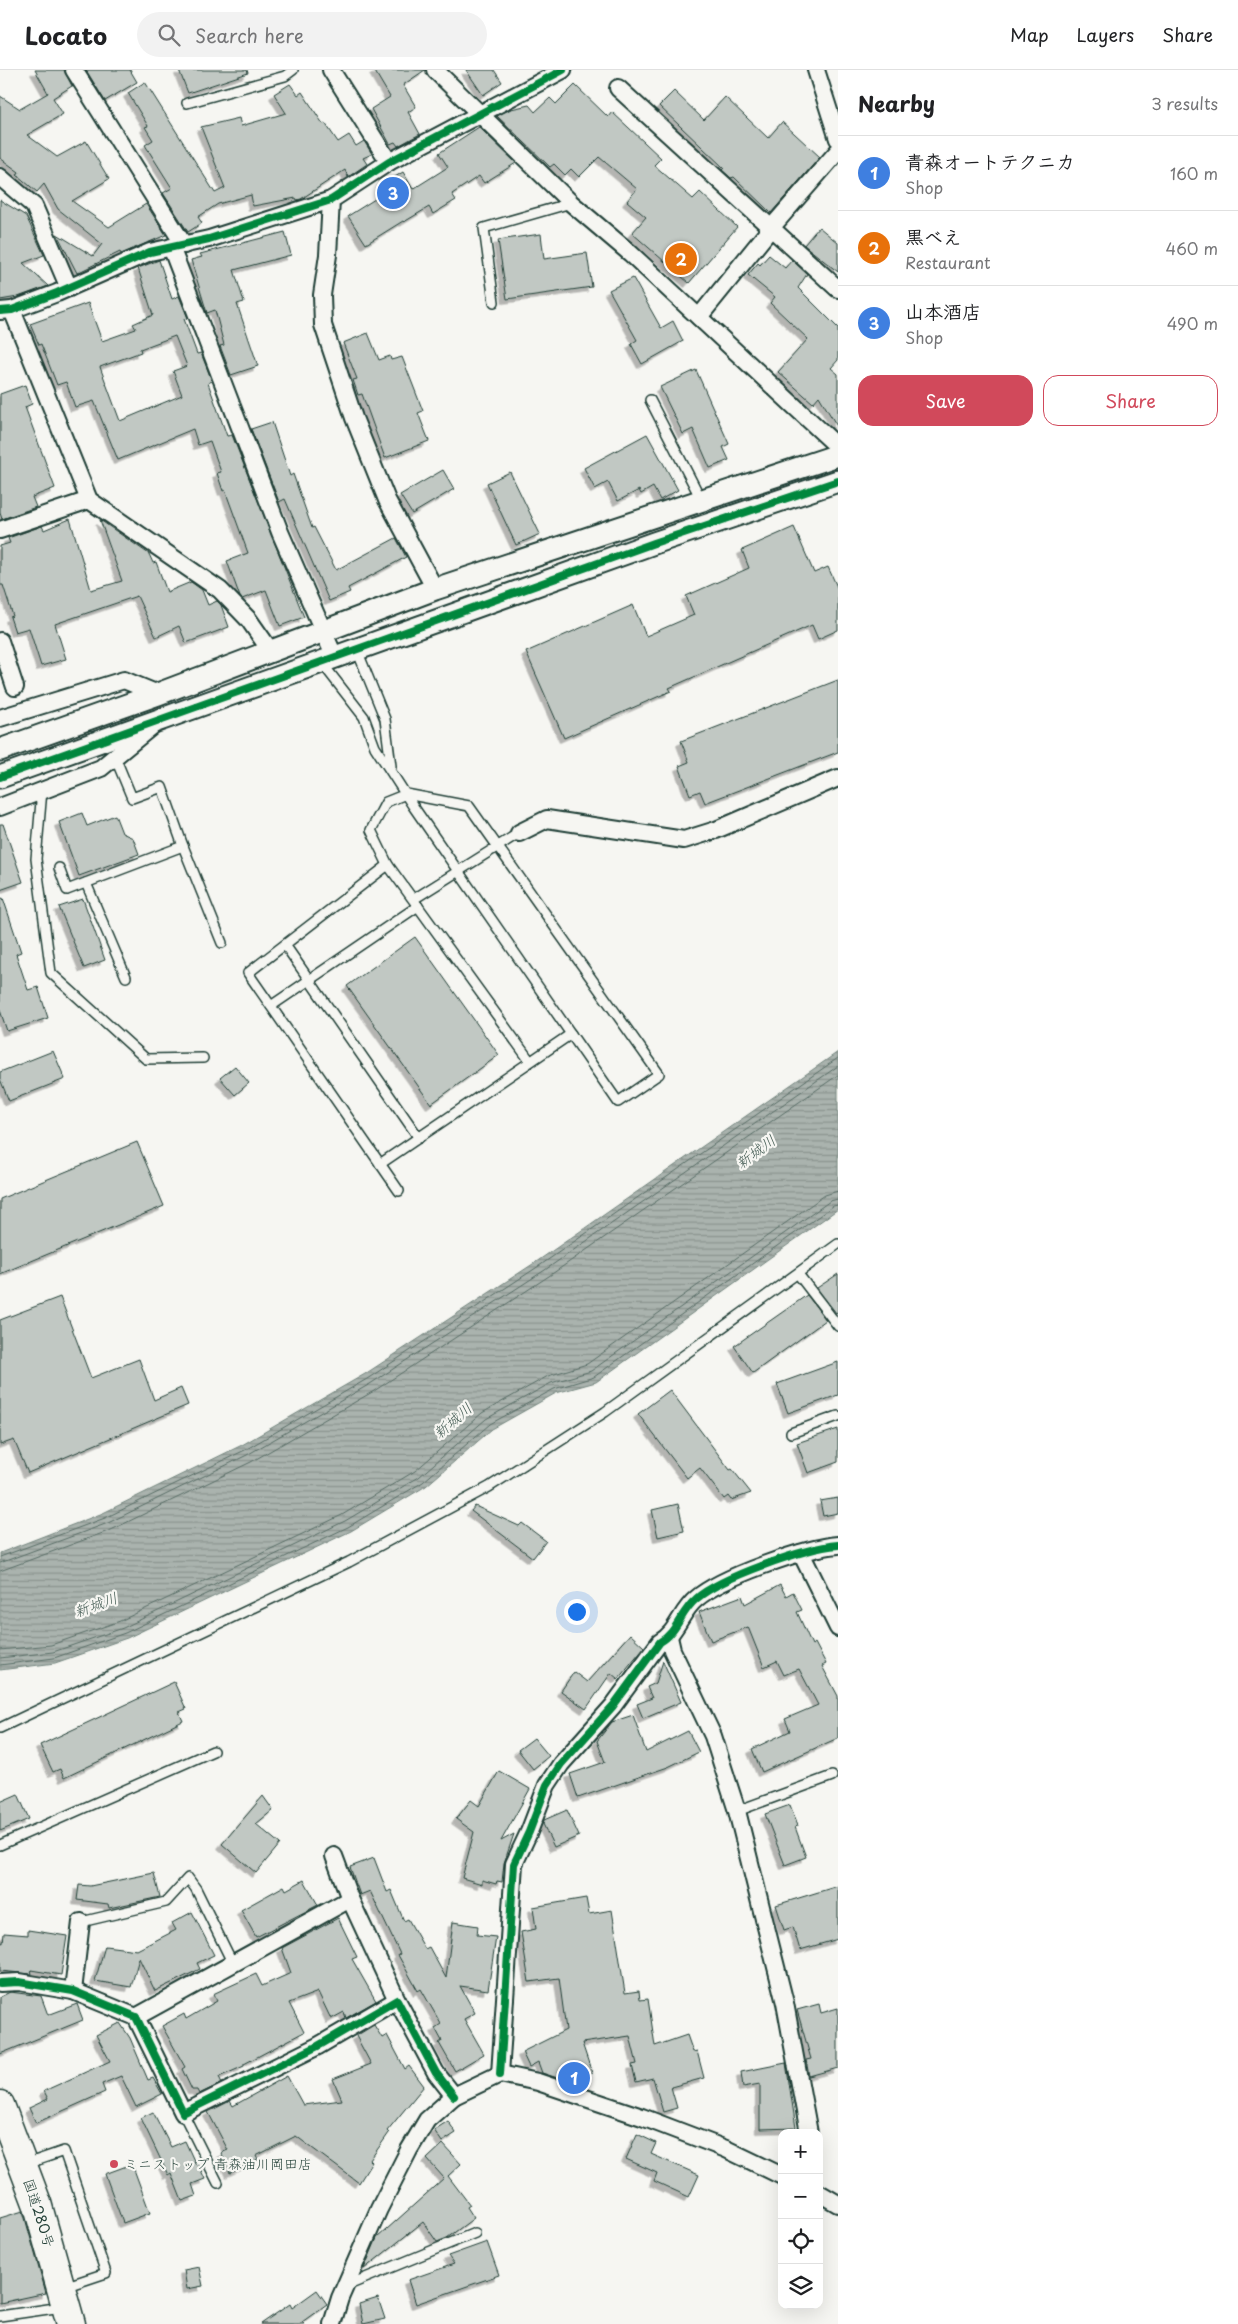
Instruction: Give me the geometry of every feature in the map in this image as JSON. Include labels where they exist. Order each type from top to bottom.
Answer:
[{"type":"highway","name":"国道280号","points":[[0,2104],[37,2203],[67,2306]]},
{"type":"street","points":[[74,70],[178,246],[247,450],[323,631],[328,660]]},
{"type":"street","points":[[331,70],[388,162]]},
{"type":"street","points":[[434,70],[571,203],[699,317],[838,447]]},
{"type":"street","points":[[270,650],[249,620],[220,590],[89,500],[6,311],[69,288],[150,252],[178,246],[331,200],[388,162],[563,70]]},
{"type":"street","points":[[816,70],[838,139]]},
{"type":"street","points":[[618,88],[838,289]]},
{"type":"street","points":[[699,317],[771,228],[838,151]]},
{"type":"street","points":[[0,177],[34,206],[69,288]]},
{"type":"street","points":[[331,200],[328,255],[322,295],[323,325],[354,418],[387,500],[435,590]]},
{"type":"street","points":[[0,750],[158,694],[270,650],[435,590],[838,455]]},
{"type":"street","points":[[0,777],[157,723],[654,543],[838,481]]},
{"type":"street","points":[[0,530],[89,500]]},
{"type":"street","points":[[0,641],[16,687]]},
{"type":"street","points":[[0,718],[124,680],[158,694]]},
{"type":"street","points":[[0,806],[101,768],[157,723]]},
{"type":"street","points":[[519,833],[547,819],[684,840],[716,830],[838,778]]},
{"type":"street","points":[[807,2129],[785,2003],[737,1810],[713,1736],[672,1650],[670,1637],[681,1615],[710,1588],[801,1554],[838,1545]]},
{"type":"street","points":[[801,1554],[838,1628]]},
{"type":"street","points":[[500,2074],[514,1864],[529,1832],[547,1785],[561,1764],[613,1706],[660,1642],[670,1637]]},
{"type":"street","points":[[334,1856],[350,1899],[397,2000],[436,2073],[454,2096]]},
{"type":"street","points":[[136,2018],[350,1899]]},
{"type":"street","points":[[73,1991],[81,1922]]},
{"type":"street","points":[[0,1983],[19,1982],[73,1991],[136,2018],[182,2113],[318,2046],[397,2000]]},
{"type":"street","points":[[332,2324],[345,2286],[378,2209],[427,2120],[454,2096],[500,2074],[538,2082],[642,2116],[726,2150],[778,2174]]},
{"type":"street","points":[[823,2195],[838,2204]]},
{"type":"lane","points":[[187,103],[285,76],[292,70]]},
{"type":"lane","points":[[494,302],[484,228],[571,203]]},
{"type":"lane","points":[[650,400],[702,502]]},
{"type":"lane","points":[[356,650],[385,719],[391,769]]},
{"type":"lane","points":[[328,660],[364,717],[375,747],[391,769],[406,794],[458,872],[618,1102],[659,1074],[469,806],[406,794],[386,802],[370,830],[388,865],[530,1061]]},
{"type":"lane","points":[[114,757],[132,798],[162,787],[183,846],[222,943]]},
{"type":"lane","points":[[42,790],[36,859],[51,973],[146,1059],[203,1058]]},
{"type":"lane","points":[[271,1006],[310,981],[458,872],[519,833]]},
{"type":"lane","points":[[59,868],[67,890],[183,846]]},
{"type":"lane","points":[[388,865],[248,973],[399,1191]]},
{"type":"lane","points":[[86,883],[126,977]]},
{"type":"lane","points":[[285,945],[419,1138]]},
{"type":"lane","points":[[380,1164],[571,1034]]},
{"type":"lane","points":[[0,1728],[348,1562],[489,1488],[605,1412],[838,1244]]},
{"type":"lane","points":[[798,1274],[838,1326]]},
{"type":"lane","points":[[791,1433],[838,1416]]},
{"type":"lane","points":[[0,1845],[213,1751]]},
{"type":"lane","points":[[737,1810],[832,1776]]},
{"type":"lane","points":[[81,1922],[166,1902],[188,1878],[196,1889],[233,1964]]},
{"type":"lane","points":[[182,2113],[218,2183]]},
{"type":"lane","points":[[0,2316],[67,2306],[106,2273],[64,2150],[23,2165]]},
{"type":"lane","points":[[345,2286],[475,2233]]},
{"type":"water","name":"新城川","points":[[838,1052],[838,1209],[596,1382],[556,1393],[492,1429],[426,1486],[351,1531],[127,1638],[55,1663],[0,1670],[0,1553],[103,1513],[242,1445],[365,1374],[539,1260]]},
{"type":"building","points":[[35,70],[64,70],[72,86],[53,98],[63,114],[27,135],[57,157],[86,141],[109,179],[72,201],[109,227],[146,204],[166,235],[121,254],[120,252],[77,273],[57,234],[93,256],[102,244],[58,209],[44,184],[37,192],[17,175],[19,172],[0,158],[0,96],[20,109],[48,93]]},
{"type":"building","points":[[86,70],[130,70],[137,82],[105,101]]},
{"type":"building","points":[[179,70],[247,70],[248,73],[188,93]]},
{"type":"building","points":[[374,70],[425,70],[403,85],[416,107],[408,112],[420,134],[398,146],[395,142],[390,144],[371,109],[390,97]]},
{"type":"building","points":[[466,70],[494,70],[502,82],[483,95]]},
{"type":"building","points":[[145,82],[215,193],[225,188],[201,127],[239,118],[241,126],[286,113],[274,94],[290,84],[298,95],[302,92],[323,124],[325,123],[338,142],[349,135],[356,146],[364,141],[372,154],[363,158],[367,164],[348,177],[345,170],[301,199],[297,200],[296,198],[253,206],[251,195],[218,204],[198,217],[202,223],[188,232],[163,193],[172,188],[145,145],[153,140],[145,127],[148,126],[128,93]]},
{"type":"building","points":[[575,85],[608,117],[612,112],[661,158],[654,165],[693,199],[700,192],[737,227],[689,283],[632,233],[646,217],[627,201],[637,189],[599,157],[579,177],[571,169],[565,175],[554,164],[550,167],[497,116],[511,109],[529,105],[535,112],[550,98],[556,104]]},
{"type":"building","points":[[674,91],[704,120],[725,97],[768,138],[782,122],[820,157],[771,213],[734,177],[731,178],[722,170],[724,168],[659,106]]},
{"type":"building","points":[[479,127],[516,163],[484,183],[479,176],[452,194],[456,200],[433,214],[429,207],[366,244],[348,216],[386,192],[382,185],[403,172],[413,189],[448,167],[439,153]]},
{"type":"building","points":[[0,200],[26,216],[44,255],[23,263],[48,286],[18,297],[0,300]]},
{"type":"building","points":[[819,227],[838,243],[838,272],[804,245]]},
{"type":"building","points":[[285,232],[291,255],[234,270],[244,302],[237,304],[258,366],[231,375],[220,346],[224,345],[215,310],[207,313],[191,260],[202,257],[200,254]]},
{"type":"building","points":[[541,234],[544,259],[587,253],[592,287],[507,299],[498,240]]},
{"type":"building","points":[[769,255],[785,268],[792,260],[807,274],[798,288],[838,328],[838,360],[831,368],[838,374],[838,428],[819,396],[813,403],[778,372],[808,339],[770,303],[775,297],[748,275],[758,263],[760,265]]},
{"type":"building","points":[[159,260],[172,299],[179,296],[188,318],[184,319],[197,354],[201,353],[212,381],[208,383],[227,436],[232,435],[304,617],[280,626],[266,590],[242,599],[240,597],[227,561],[248,553],[225,490],[223,491],[217,473],[221,472],[210,441],[198,445],[193,429],[118,460],[94,401],[75,407],[66,382],[57,385],[41,344],[39,345],[30,324],[88,303],[102,341],[136,329],[133,324],[153,315],[138,268]],"holes":[[[175,336],[187,366],[173,371],[182,395],[120,421],[100,367],[141,352],[140,349]]]},
{"type":"building","points":[[633,278],[661,328],[673,321],[683,341],[642,364],[631,344],[637,340],[609,290]]},
{"type":"building","points":[[368,333],[379,360],[390,356],[391,360],[402,357],[423,411],[418,413],[429,441],[385,458],[362,394],[358,395],[353,380],[357,379],[343,343]]},
{"type":"building","points":[[696,370],[729,444],[723,447],[729,460],[710,468],[693,429],[683,434],[660,387]]},
{"type":"building","points":[[25,385],[32,404],[25,407],[55,488],[32,497],[36,507],[2,519],[0,513],[0,394]]},
{"type":"building","points":[[272,422],[290,476],[293,474],[312,528],[314,527],[336,570],[396,538],[406,557],[348,588],[350,592],[329,601],[285,499],[279,502],[251,429]]},
{"type":"building","points":[[647,434],[678,490],[660,500],[653,487],[641,494],[639,490],[618,501],[608,482],[595,489],[584,468]]},
{"type":"building","points":[[443,470],[454,489],[412,514],[400,495]]},
{"type":"building","points":[[510,472],[540,534],[516,545],[487,483]]},
{"type":"building","points":[[70,519],[91,590],[122,581],[100,520],[149,554],[153,563],[156,562],[167,592],[191,582],[202,590],[208,605],[217,601],[221,605],[229,627],[186,643],[179,626],[156,637],[137,596],[55,624],[66,659],[41,666],[29,628],[15,632],[10,617],[13,616],[3,585],[0,585],[0,546],[10,543],[8,538],[42,526],[44,530]]},
{"type":"building","points":[[794,527],[814,573],[828,567],[838,589],[838,630],[818,639],[812,625],[669,688],[671,691],[564,738],[526,652],[633,605],[646,636],[694,615],[686,596],[749,568],[742,550]]},
{"type":"building","points":[[838,680],[838,752],[705,803],[700,791],[690,795],[679,766],[689,762],[681,741]]},
{"type":"building","points":[[82,813],[87,826],[115,815],[122,833],[133,838],[139,854],[79,876],[59,822]]},
{"type":"building","points":[[0,824],[3,824],[23,882],[0,890]]},
{"type":"building","points":[[3,898],[21,952],[16,954],[28,990],[38,987],[48,1018],[7,1031],[0,1010],[0,899]]},
{"type":"building","points":[[83,899],[105,960],[84,968],[59,907]]},
{"type":"building","points":[[415,937],[499,1055],[431,1104],[347,986]]},
{"type":"building","points":[[53,1051],[65,1079],[9,1101],[0,1079],[0,1072]]},
{"type":"building","points":[[235,1066],[249,1083],[235,1095],[220,1078]]},
{"type":"building","points":[[137,1142],[164,1206],[0,1274],[0,1199]]},
{"type":"building","points":[[838,1274],[838,1312],[836,1313],[817,1288]]},
{"type":"building","points":[[807,1295],[826,1320],[753,1373],[734,1346]]},
{"type":"building","points":[[60,1297],[91,1378],[139,1359],[154,1400],[181,1388],[188,1405],[28,1473],[14,1440],[0,1445],[0,1320]]},
{"type":"building","points":[[838,1362],[838,1395],[788,1413],[777,1384]]},
{"type":"building","points":[[670,1390],[730,1470],[732,1469],[751,1493],[731,1500],[728,1496],[724,1499],[700,1468],[687,1478],[638,1414]]},
{"type":"building","points":[[838,1429],[838,1462],[808,1473],[797,1443]]},
{"type":"building","points":[[838,1498],[838,1513],[823,1516],[820,1501]]},
{"type":"building","points":[[678,1504],[684,1531],[658,1537],[652,1510]]},
{"type":"building","points":[[475,1506],[519,1526],[522,1523],[546,1541],[533,1558],[471,1511]]},
{"type":"building","points":[[780,1585],[786,1596],[793,1592],[802,1610],[797,1612],[812,1645],[815,1643],[826,1664],[822,1666],[838,1696],[838,1738],[762,1772],[752,1749],[790,1731],[785,1719],[818,1705],[799,1669],[784,1675],[777,1661],[764,1667],[748,1627],[711,1641],[699,1612],[742,1596],[745,1604]]},
{"type":"building","points":[[630,1634],[644,1647],[618,1679],[611,1673],[586,1709],[561,1691],[574,1672],[587,1682]]},
{"type":"building","points":[[663,1661],[681,1702],[643,1718],[637,1704],[652,1698],[647,1687],[656,1683]]},
{"type":"building","points":[[174,1682],[186,1709],[179,1712],[183,1721],[64,1778],[60,1769],[53,1772],[40,1745]]},
{"type":"building","points":[[633,1715],[646,1752],[688,1731],[699,1752],[668,1767],[578,1798],[570,1774],[605,1762],[597,1741],[612,1722]]},
{"type":"building","points":[[534,1738],[549,1756],[533,1769],[518,1750]]},
{"type":"building","points":[[499,1771],[530,1789],[501,1841],[514,1834],[504,1863],[502,1882],[497,1881],[496,1884],[482,1880],[482,1884],[462,1878],[474,1832],[456,1819],[471,1800],[479,1806]]},
{"type":"building","points":[[18,1794],[29,1819],[0,1831],[0,1802]]},
{"type":"building","points":[[263,1796],[273,1810],[256,1824],[280,1844],[256,1873],[222,1844]]},
{"type":"building","points":[[790,1805],[798,1826],[795,1827],[806,1857],[785,1865],[765,1814]]},
{"type":"building","points":[[567,1810],[579,1836],[554,1847],[543,1824],[544,1820]]},
{"type":"building","points":[[374,1858],[387,1892],[391,1890],[404,1921],[408,1919],[425,1949],[429,1947],[446,1978],[453,1922],[478,1926],[477,1935],[496,1937],[488,1990],[460,1986],[475,2013],[464,2019],[484,2054],[455,2071],[439,2043],[442,2041],[435,2028],[441,2024],[421,1989],[418,1991],[398,1955],[400,1954],[370,1891],[360,1895],[350,1867]]},
{"type":"building","points":[[154,1873],[160,1897],[109,1908],[108,1904],[77,1900],[79,1885],[90,1886]]},
{"type":"building","points":[[304,1880],[318,1905],[256,1937],[241,1910],[284,1886],[286,1890]]},
{"type":"building","points":[[838,1886],[838,1939],[800,1950],[793,1927],[784,1930],[776,1905]]},
{"type":"building","points":[[586,1898],[589,1914],[612,1910],[625,1993],[639,1991],[640,2000],[648,1999],[655,2046],[687,2035],[693,2052],[697,2051],[704,2078],[671,2087],[677,2108],[663,2112],[653,2078],[636,2082],[632,2065],[637,2064],[630,2036],[582,2043],[592,2073],[567,2081],[542,2073],[538,2062],[529,2067],[522,2052],[566,2030],[559,1978],[529,1982],[521,1932],[536,1929],[533,1907]]},
{"type":"building","points":[[192,1912],[214,1955],[197,1963],[200,1969],[155,1991],[139,1958],[131,1987],[95,1981],[105,1946],[137,1950],[176,1930],[172,1923]]},
{"type":"building","points":[[338,1918],[357,1957],[352,1959],[376,2001],[346,2018],[344,2012],[331,2019],[318,1992],[289,2003],[304,2032],[244,2064],[244,2066],[219,2077],[222,2083],[199,2094],[197,2090],[192,2090],[182,2069],[185,2067],[162,2026],[184,2014],[186,2019],[217,2001],[213,1994],[256,1974],[262,1986],[291,1973],[282,1948]]},
{"type":"building","points":[[28,1930],[67,1936],[61,1975],[31,1970],[32,1974],[0,1971],[0,1942],[3,1943],[4,1933],[28,1935]]},
{"type":"building","points":[[10,1992],[41,1996],[48,2015],[77,2004],[83,2020],[0,2054],[0,1997]]},
{"type":"building","points":[[819,2004],[821,2013],[838,2008],[838,2068],[809,2076],[806,2060],[811,2059],[797,2010]]},
{"type":"building","points":[[120,2023],[130,2038],[148,2080],[153,2078],[162,2094],[136,2107],[121,2076],[102,2084],[105,2092],[36,2123],[29,2108],[48,2099],[44,2091],[110,2061],[96,2035]]},
{"type":"building","points":[[374,2025],[382,2038],[387,2035],[405,2069],[409,2066],[424,2086],[387,2131],[389,2133],[370,2160],[372,2162],[359,2183],[296,2136],[256,2156],[258,2160],[230,2173],[221,2153],[228,2150],[208,2112],[230,2101],[233,2106],[287,2076],[303,2105],[342,2100],[333,2079],[371,2064],[356,2036]]},
{"type":"building","points":[[786,2063],[796,2128],[760,2129],[760,2084],[743,2087],[741,2072]]},
{"type":"building","points":[[153,2112],[171,2147],[185,2141],[196,2165],[198,2164],[205,2179],[192,2184],[196,2196],[182,2201],[171,2173],[168,2175],[141,2118]]},
{"type":"building","points":[[448,2121],[456,2133],[442,2142],[434,2130]]},
{"type":"building","points":[[637,2134],[656,2143],[651,2154],[699,2175],[689,2197],[654,2181],[657,2173],[626,2159]]},
{"type":"building","points":[[443,2144],[461,2164],[448,2176],[470,2205],[467,2207],[474,2218],[447,2238],[437,2242],[423,2222],[364,2269],[377,2238],[444,2178],[427,2159]]},
{"type":"building","points":[[132,2164],[150,2213],[123,2223],[105,2174]]},
{"type":"building","points":[[23,2211],[46,2293],[0,2303],[0,2218]]},
{"type":"building","points":[[487,2242],[499,2275],[416,2304],[408,2280],[454,2264],[448,2256]]},
{"type":"building","points":[[199,2267],[203,2286],[187,2289],[184,2270]]},
{"type":"building","points":[[317,2290],[327,2304],[302,2322],[304,2324],[261,2324],[290,2304],[292,2308]]},
{"type":"building","points":[[378,2298],[385,2319],[363,2324],[359,2304]]},
{"type":"cycle path","points":[[0,311],[12,310],[57,293],[150,252],[209,239],[331,200],[389,162],[563,70]]},
{"type":"cycle path","points":[[0,777],[654,543],[838,481]]},
{"type":"cycle path","points":[[500,2074],[514,1864],[529,1832],[547,1785],[561,1764],[613,1706],[660,1642],[671,1633],[686,1610],[696,1599],[708,1590],[764,1565],[823,1547],[838,1545]]},
{"type":"cycle path","points":[[0,1983],[19,1982],[73,1991],[136,2017],[183,2113],[318,2046],[397,2000],[436,2073],[454,2096]]},
{"type":"place","name":"山本酒店","points":[[393,193]]},
{"type":"place","name":"黒べえ","points":[[681,259]]},
{"type":"place","name":"青森オートテクニカ","points":[[574,2078]]},
{"type":"place","name":"ミニストップ 青森油川岡田店","points":[[114,2164]]}]
